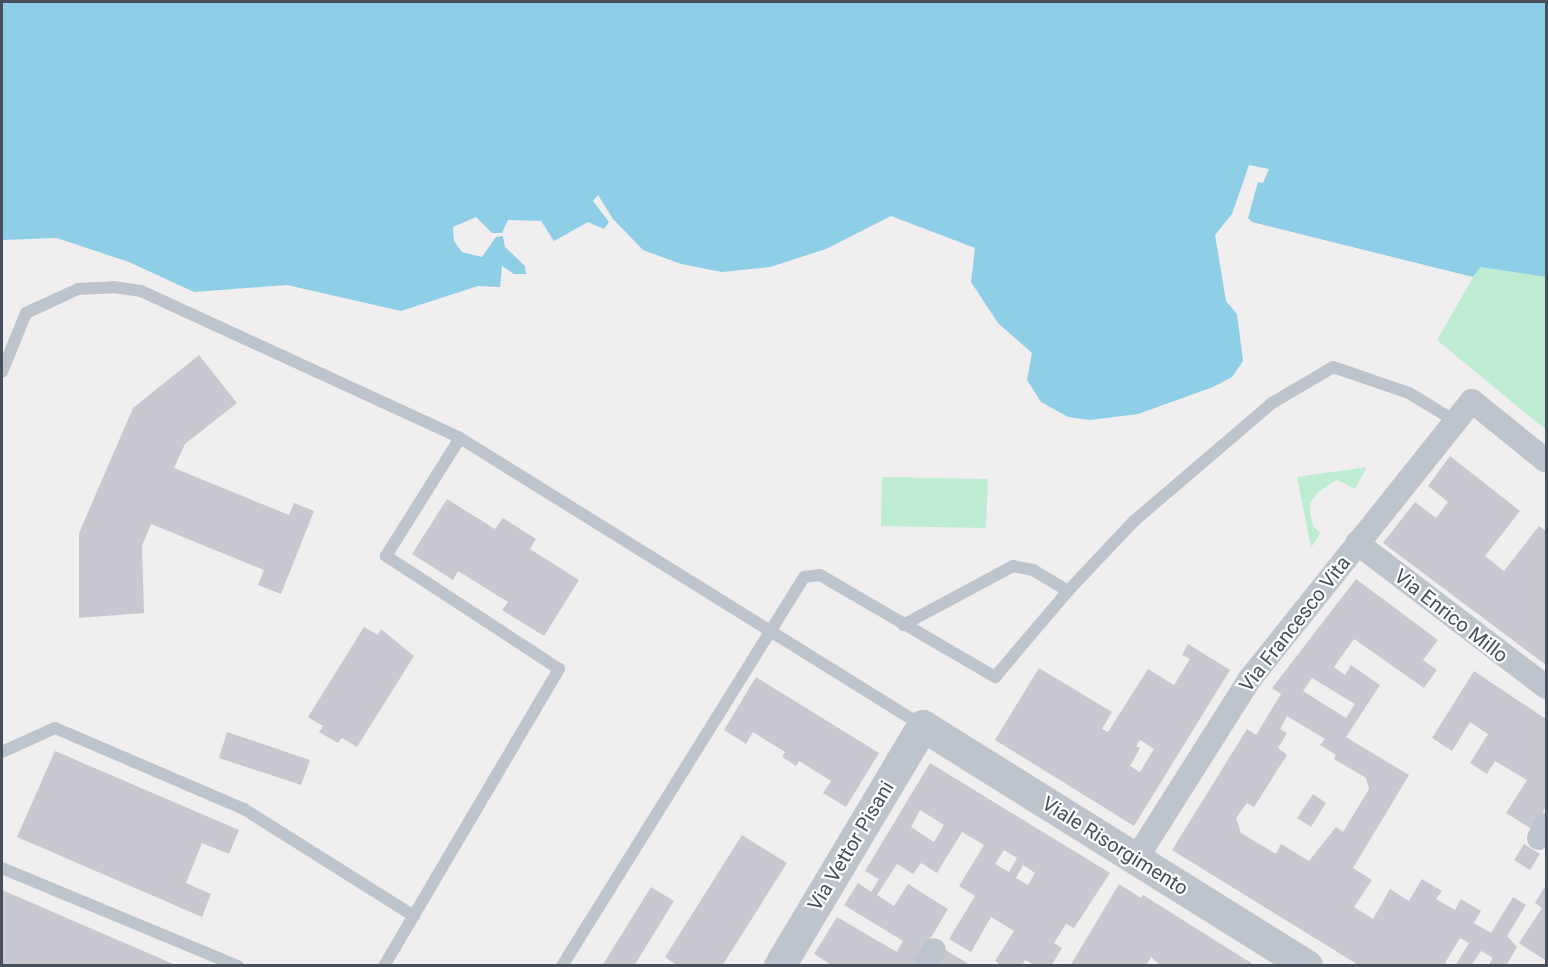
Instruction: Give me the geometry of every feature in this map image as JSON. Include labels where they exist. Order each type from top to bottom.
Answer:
[{"type":"street","name":"Via Francesco Vita","points":[[1136,859],[1249,680],[1472,401],[1546,461]]},
{"type":"street","name":"Via Enrico Millo","points":[[1357,543],[1485,644],[1546,687]]},
{"type":"street","name":"Viale Risorgimento","points":[[923,726],[1307,966]]},
{"type":"street","name":"Via Vettor Pisani","points":[[780,966],[923,726]]},
{"type":"lane","points":[[2,372],[26,313],[78,289],[113,287],[141,291],[460,438],[923,726]]},
{"type":"lane","points":[[562,966],[804,577],[820,575],[994,677],[1068,591],[1134,521],[1272,403],[1334,367],[1409,393],[1455,421]]},
{"type":"lane","points":[[384,966],[560,669],[386,556],[460,438]]},
{"type":"lane","points":[[903,625],[1012,566],[1033,570],[1068,591]]},
{"type":"lane","points":[[2,752],[55,728],[244,809],[414,916]]},
{"type":"lane","points":[[2,868],[237,966]]},
{"type":"green space","points":[[1479,267],[1546,277],[1546,430],[1437,340]]},
{"type":"green space","points":[[1367,467],[1355,489],[1337,480],[1318,492],[1310,503],[1313,526],[1320,533],[1311,548],[1297,477]]},
{"type":"green space","points":[[882,477],[988,479],[986,528],[881,526]]},
{"type":"water","points":[[2,2],[1546,2],[1546,277],[1480,267],[1473,277],[1252,222],[1248,218],[1258,182],[1263,183],[1269,169],[1249,165],[1232,214],[1215,235],[1226,301],[1237,314],[1243,361],[1232,377],[1213,387],[1138,414],[1090,420],[1068,417],[1041,402],[1027,380],[1032,353],[998,323],[971,282],[975,248],[891,216],[826,249],[770,267],[722,272],[681,264],[643,250],[613,219],[598,195],[593,201],[609,222],[604,229],[588,222],[554,241],[541,221],[508,220],[502,233],[505,247],[525,266],[526,274],[514,274],[502,266],[500,287],[478,286],[401,311],[287,285],[194,292],[129,262],[57,238],[2,240]]},
{"type":"pier","points":[[476,217],[492,233],[502,233],[503,236],[496,237],[482,257],[462,252],[454,241],[453,227]]},
{"type":"building","points":[[199,355],[237,403],[185,444],[174,468],[289,515],[294,503],[314,511],[281,594],[258,585],[264,570],[151,524],[142,546],[144,613],[79,618],[79,533],[133,408]]},
{"type":"building","points":[[1450,456],[1520,511],[1485,556],[1504,571],[1539,526],[1546,531],[1546,665],[1383,543],[1415,502],[1436,518],[1448,502],[1428,486]]},
{"type":"building","points":[[447,499],[495,529],[503,518],[536,539],[530,549],[579,580],[544,636],[502,610],[508,602],[458,571],[453,580],[412,554]]},
{"type":"building","points":[[1356,579],[1438,640],[1423,660],[1437,670],[1424,688],[1354,639],[1334,667],[1345,675],[1351,665],[1380,685],[1346,737],[1409,775],[1353,868],[1372,880],[1354,907],[1373,919],[1390,889],[1409,901],[1422,879],[1442,891],[1436,899],[1455,910],[1461,899],[1481,911],[1474,923],[1491,933],[1513,897],[1526,905],[1507,936],[1517,947],[1506,966],[1488,966],[1493,958],[1481,951],[1471,966],[1455,966],[1469,943],[1460,938],[1445,963],[1449,966],[1360,966],[1172,850],[1247,729],[1256,735],[1281,694],[1272,688]],"holes":[[[1312,678],[1355,704],[1346,718],[1303,691]],[[1287,716],[1325,739],[1320,745],[1336,755],[1334,759],[1366,778],[1369,789],[1343,832],[1336,827],[1309,861],[1281,844],[1276,854],[1241,833],[1236,818],[1247,803],[1254,807],[1287,755],[1278,748],[1287,733],[1280,729]]]},
{"type":"building","points":[[364,627],[378,635],[381,629],[414,656],[357,747],[342,738],[338,743],[319,732],[323,726],[308,717]]},
{"type":"building","points":[[1188,644],[1230,670],[1134,826],[995,740],[1039,668],[1112,712],[1102,729],[1108,732],[1148,669],[1174,685],[1190,659],[1182,655]],"holes":[[[1140,740],[1154,749],[1140,772],[1130,766],[1140,748],[1136,746]]]},
{"type":"building","points":[[1474,671],[1546,719],[1546,807],[1533,830],[1506,813],[1527,780],[1495,761],[1487,774],[1470,763],[1488,734],[1470,722],[1452,751],[1432,738]]},
{"type":"building","points":[[756,677],[879,753],[846,807],[823,793],[831,781],[799,761],[796,766],[782,757],[785,752],[753,732],[746,744],[724,730]]},
{"type":"building","points":[[227,732],[310,760],[301,785],[219,758]]},
{"type":"building","points":[[55,751],[239,830],[229,854],[202,843],[186,883],[211,894],[202,917],[17,837]]},
{"type":"building","points":[[930,763],[1110,873],[1074,928],[1066,924],[1054,943],[1062,948],[1051,966],[1036,966],[1025,960],[1022,966],[1002,966],[995,961],[1014,931],[991,917],[971,952],[949,939],[975,896],[959,886],[984,845],[962,832],[937,873],[921,863],[913,874],[897,864],[877,895],[894,906],[908,884],[948,909],[914,966],[833,966],[814,954],[837,917],[897,952],[903,941],[844,905],[858,883],[871,892],[879,879],[865,871]],"holes":[[[920,810],[944,825],[934,842],[911,827]],[[1004,850],[1017,858],[1009,872],[995,864]],[[1023,865],[1035,873],[1028,885],[1016,878]]]},
{"type":"building","points":[[1313,794],[1326,803],[1311,827],[1297,818]]},
{"type":"building","points":[[742,835],[787,863],[722,966],[678,966],[665,957]]},
{"type":"building","points":[[1524,844],[1540,854],[1530,870],[1514,860]]},
{"type":"building","points":[[1119,884],[1141,898],[1143,895],[1256,966],[1161,966],[1151,957],[1146,966],[1070,966]]},
{"type":"building","points":[[1546,885],[1546,961],[1519,943],[1542,908],[1535,903]]},
{"type":"building","points":[[651,887],[674,901],[634,966],[602,966]]},
{"type":"building","points":[[2,890],[178,966],[2,966]]},
{"type":"building","points":[[944,949],[972,966],[934,966]]}]
